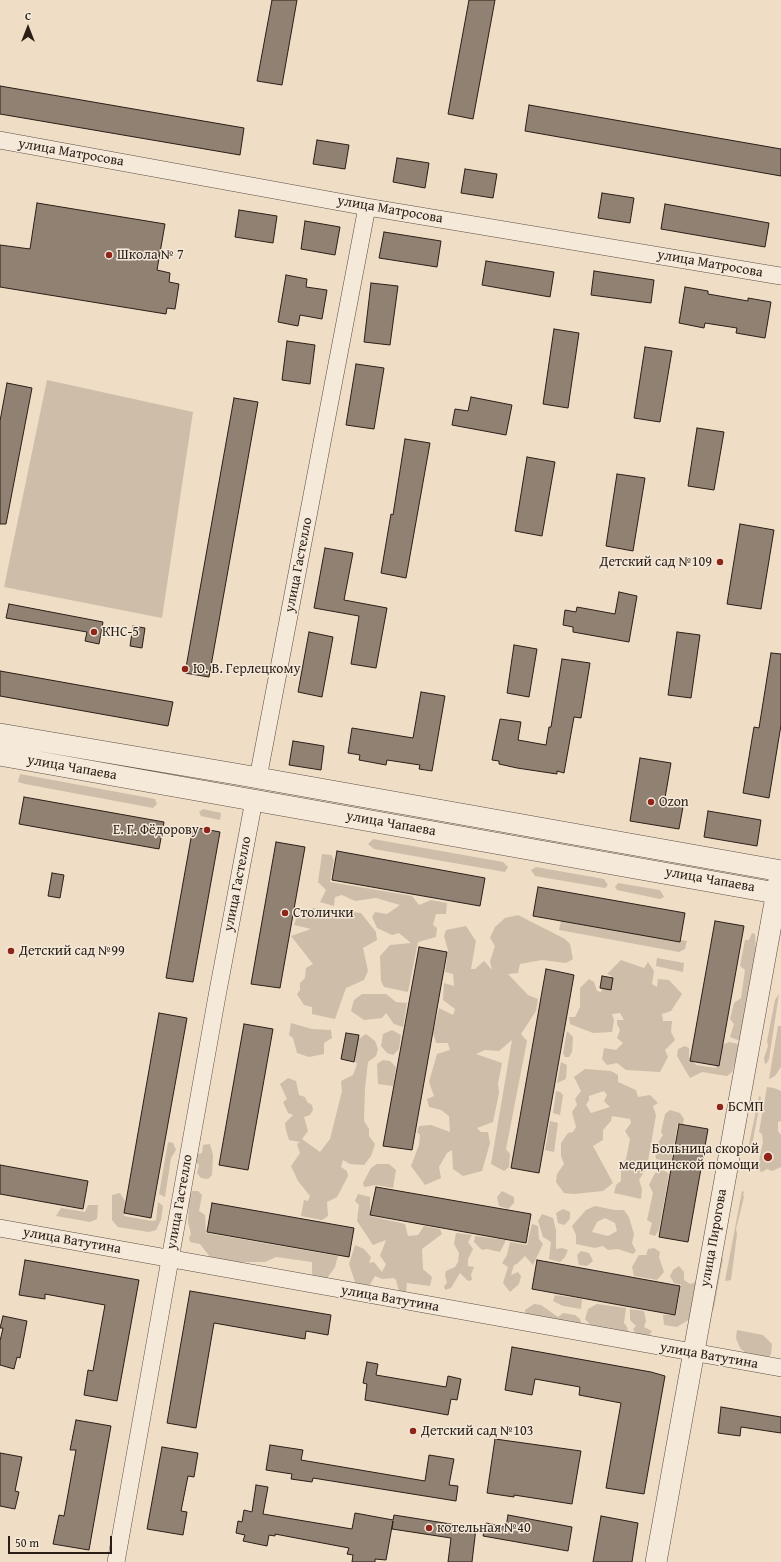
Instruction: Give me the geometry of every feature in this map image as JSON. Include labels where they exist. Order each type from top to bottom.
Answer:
[{"type":"street","name":"улица Матросова","points":[[0,140],[367,206],[781,276]]},
{"type":"street","name":"улица Гастелло","points":[[116,1562],[217,996],[367,206]]},
{"type":"street","points":[[0,734],[781,869]]},
{"type":"street","name":"улица Чапаева","points":[[0,755],[779,893]]},
{"type":"street","name":"улица Пирогова","points":[[656,1562],[693,1353],[779,893],[781,869]]},
{"type":"street","name":"улица Ватутина","points":[[0,1228],[170,1260],[781,1368]]},
{"type":"shaded area","points":[[47,380],[193,412],[162,618],[4,587]]},
{"type":"shaded area","points":[[20,774],[155,799],[157,804],[153,808],[25,784],[18,782]]},
{"type":"shaded area","points":[[203,809],[221,813],[220,820],[201,816],[199,812]]},
{"type":"shaded area","points":[[373,839],[503,862],[508,867],[505,872],[374,849],[368,844]]},
{"type":"shaded area","points":[[322,854],[331,855],[334,860],[330,882],[412,896],[419,905],[431,900],[447,903],[446,914],[436,914],[433,925],[437,928],[436,937],[418,942],[408,992],[384,987],[381,981],[380,956],[390,945],[411,943],[399,933],[392,935],[377,928],[372,917],[375,912],[387,914],[400,905],[376,898],[355,901],[342,895],[335,897],[334,906],[320,902],[326,890],[318,882]]},
{"type":"shaded area","points":[[536,867],[604,879],[608,885],[605,888],[535,876],[531,870]]},
{"type":"shaded area","points":[[618,883],[660,890],[664,897],[660,899],[617,890],[615,887]]},
{"type":"shaded area","points":[[313,908],[361,913],[376,932],[377,940],[363,948],[368,971],[364,980],[346,988],[335,1019],[312,1014],[312,1007],[304,1005],[297,994],[300,990],[300,983],[305,978],[306,968],[313,964],[291,936],[311,929],[294,925],[297,916]]},
{"type":"shaded area","points":[[518,915],[565,939],[570,944],[573,959],[566,963],[542,960],[520,964],[518,973],[508,974],[528,995],[538,999],[536,1011],[521,1034],[527,1041],[506,1149],[510,1154],[509,1167],[504,1171],[491,1164],[512,1040],[499,1051],[485,1050],[476,1054],[502,1063],[498,1084],[499,1093],[493,1122],[477,1128],[481,1132],[488,1132],[490,1143],[482,1171],[463,1176],[453,1169],[452,1150],[447,1153],[439,1167],[441,1178],[425,1185],[411,1166],[419,1145],[420,1135],[417,1132],[419,1126],[431,1125],[450,1132],[449,1116],[441,1110],[429,1107],[427,1099],[434,1096],[429,1082],[437,1054],[450,1050],[448,1043],[436,1043],[433,1032],[439,1008],[453,1015],[455,1009],[443,1000],[444,983],[454,986],[453,974],[445,972],[448,950],[444,936],[446,930],[466,926],[476,941],[471,969],[475,969],[484,961],[492,970],[490,961],[495,946],[490,938],[495,927],[505,918]]},
{"type":"shaded area","points":[[561,921],[687,941],[685,949],[679,952],[559,930]]},
{"type":"shaded area","points":[[752,933],[755,934],[756,952],[740,1041],[730,1037],[734,1024],[730,1019],[734,1003],[741,998],[745,970],[740,966],[745,940],[749,940]]},
{"type":"shaded area","points":[[657,958],[684,963],[683,972],[656,966]]},
{"type":"shaded area","points":[[621,960],[644,968],[648,962],[654,971],[652,984],[657,987],[658,979],[669,980],[682,994],[671,1011],[662,1014],[663,1021],[672,1021],[671,1032],[675,1040],[665,1050],[668,1057],[660,1072],[626,1070],[617,1063],[607,1065],[602,1059],[604,1048],[616,1050],[623,1043],[617,1038],[620,1030],[617,1020],[624,1020],[620,1013],[612,1014],[614,1020],[612,1032],[593,1033],[570,1024],[569,1017],[575,1017],[580,1007],[580,988],[589,979],[594,982],[597,991],[601,992],[605,983],[612,976],[607,974]]},
{"type":"shaded area","points":[[362,994],[386,994],[396,1002],[407,1003],[403,1027],[394,1024],[386,1013],[382,1018],[364,1020],[351,1011],[354,1000]]},
{"type":"shaded area","points":[[779,994],[769,1059],[765,1064],[764,1058],[768,1046],[767,1041],[775,1000]]},
{"type":"shaded area","points":[[291,1023],[312,1029],[331,1030],[332,1038],[324,1043],[324,1054],[309,1057],[297,1053],[293,1038],[289,1035]]},
{"type":"shaded area","points":[[778,1026],[781,1026],[781,1067],[775,1076],[769,1079]]},
{"type":"shaded area","points":[[392,1030],[401,1035],[399,1049],[393,1055],[387,1053],[381,1046],[383,1034]]},
{"type":"shaded area","points":[[567,1031],[573,1037],[572,1052],[569,1057],[565,1057],[563,1053]]},
{"type":"shaded area","points":[[366,1034],[375,1041],[378,1049],[376,1056],[368,1062],[365,1088],[364,1121],[369,1129],[369,1136],[375,1144],[371,1156],[364,1165],[350,1164],[343,1160],[341,1167],[347,1171],[348,1176],[337,1197],[327,1202],[328,1216],[322,1220],[301,1216],[304,1200],[308,1201],[310,1196],[298,1181],[291,1166],[300,1153],[297,1144],[300,1142],[289,1140],[285,1123],[293,1115],[288,1113],[283,1102],[287,1099],[280,1084],[288,1078],[296,1081],[299,1095],[305,1097],[307,1102],[312,1105],[313,1110],[310,1115],[304,1117],[308,1131],[302,1139],[320,1152],[330,1139],[342,1091],[341,1081],[353,1075],[357,1064],[351,1056],[357,1040]]},
{"type":"shaded area","points":[[729,1042],[738,1044],[739,1060],[735,1063],[732,1072],[727,1076],[702,1072],[690,1078],[677,1056],[678,1049],[685,1046],[689,1048],[689,1057],[696,1065],[716,1068],[717,1047]]},
{"type":"shaded area","points":[[383,1060],[390,1061],[396,1067],[393,1086],[378,1084],[377,1064]]},
{"type":"shaded area","points":[[561,1062],[567,1065],[566,1079],[557,1083]]},
{"type":"shaded area","points":[[585,1069],[611,1071],[618,1075],[618,1082],[636,1090],[638,1097],[650,1095],[658,1103],[653,1106],[656,1115],[647,1167],[639,1180],[642,1189],[641,1199],[614,1193],[616,1185],[621,1181],[621,1165],[626,1159],[630,1139],[625,1131],[631,1123],[630,1119],[612,1116],[611,1121],[603,1130],[603,1140],[593,1146],[613,1183],[603,1191],[574,1194],[564,1193],[556,1182],[557,1174],[564,1164],[561,1156],[561,1143],[568,1133],[573,1132],[576,1127],[572,1112],[577,1105],[575,1099],[581,1091],[574,1077]],"holes":[[[604,1091],[607,1095],[604,1101],[610,1107],[591,1113],[586,1105],[589,1100],[589,1096]]]},
{"type":"shaded area","points":[[767,1087],[781,1091],[781,1121],[778,1122],[778,1131],[781,1135],[781,1167],[772,1171],[767,1169],[762,1172],[757,1170],[763,1142],[762,1134],[759,1132]]},
{"type":"shaded area","points":[[556,1091],[563,1095],[560,1115],[553,1113]]},
{"type":"shaded area","points":[[759,1096],[761,1097],[751,1151],[748,1149]]},
{"type":"shaded area","points":[[670,1110],[680,1113],[684,1119],[683,1124],[678,1123],[671,1162],[656,1159],[655,1148],[663,1135],[661,1132],[665,1114]]},
{"type":"shaded area","points":[[550,1121],[558,1123],[554,1152],[545,1150]]},
{"type":"shaded area","points":[[168,1142],[173,1143],[176,1150],[171,1158],[165,1197],[159,1194]]},
{"type":"shaded area","points":[[210,1144],[213,1155],[212,1175],[208,1179],[201,1178],[197,1173],[199,1165],[196,1162],[197,1154],[202,1153],[203,1145]]},
{"type":"shaded area","points":[[377,1164],[389,1164],[396,1170],[393,1188],[376,1185],[364,1187],[363,1183],[371,1168]]},
{"type":"shaded area","points":[[662,1169],[669,1174],[659,1230],[655,1236],[649,1234],[652,1223],[647,1220],[653,1193],[649,1185],[655,1173]]},
{"type":"shaded area","points":[[192,1191],[198,1191],[202,1195],[199,1211],[205,1215],[206,1233],[338,1256],[335,1267],[325,1281],[312,1275],[312,1262],[276,1257],[265,1262],[235,1262],[210,1257],[200,1244],[190,1242],[189,1238],[191,1234],[188,1222],[189,1199]]},
{"type":"shaded area","points":[[502,1191],[514,1197],[514,1203],[508,1209],[499,1206],[497,1197]]},
{"type":"shaded area","points":[[742,1191],[744,1192],[744,1197],[736,1229],[737,1234],[731,1280],[725,1281]]},
{"type":"shaded area","points":[[120,1193],[125,1201],[124,1216],[152,1221],[156,1220],[158,1202],[163,1206],[161,1220],[156,1230],[149,1232],[118,1227],[112,1220],[112,1195]]},
{"type":"shaded area","points":[[358,1194],[370,1197],[370,1216],[405,1224],[408,1236],[418,1235],[424,1226],[440,1229],[442,1234],[422,1249],[423,1269],[432,1277],[430,1286],[407,1283],[406,1293],[399,1291],[394,1278],[382,1279],[375,1276],[368,1288],[356,1285],[349,1264],[355,1245],[364,1249],[371,1257],[369,1263],[374,1262],[382,1272],[386,1264],[380,1256],[386,1240],[373,1245],[357,1221],[359,1205],[355,1201]]},
{"type":"shaded area","points":[[88,1205],[98,1205],[97,1219],[90,1222],[56,1216],[61,1208],[85,1212]]},
{"type":"shaded area","points":[[595,1206],[615,1210],[624,1210],[629,1217],[634,1234],[632,1243],[636,1251],[633,1254],[618,1249],[608,1250],[603,1246],[595,1248],[576,1244],[576,1235],[572,1226],[586,1210]],"holes":[[[605,1218],[615,1223],[617,1231],[608,1236],[592,1232],[597,1222]]]},
{"type":"shaded area","points":[[563,1209],[570,1212],[570,1219],[564,1225],[558,1223],[556,1213]]},
{"type":"shaded area","points":[[542,1214],[553,1218],[556,1230],[556,1249],[562,1248],[568,1250],[565,1257],[560,1262],[549,1259],[551,1242],[543,1237],[538,1221]]},
{"type":"shaded area","points":[[532,1224],[538,1226],[539,1239],[543,1244],[533,1265],[525,1256],[514,1265],[511,1275],[518,1272],[521,1276],[519,1284],[510,1292],[503,1283],[508,1267],[502,1263],[507,1255],[510,1242],[527,1245]]},
{"type":"shaded area","points":[[456,1233],[472,1235],[468,1242],[473,1249],[468,1259],[468,1266],[474,1267],[471,1274],[472,1280],[468,1281],[460,1273],[451,1288],[445,1290],[444,1286],[447,1283],[445,1275],[446,1271],[455,1267],[458,1262],[459,1253],[454,1244]]},
{"type":"shaded area","points":[[475,1236],[506,1240],[500,1252],[487,1249],[482,1250],[474,1242]]},
{"type":"shaded area","points":[[654,1248],[660,1252],[659,1257],[664,1272],[657,1280],[634,1276],[632,1267],[639,1255],[646,1255],[648,1249]]},
{"type":"shaded area","points":[[581,1251],[589,1253],[593,1261],[587,1266],[579,1265],[577,1255]]},
{"type":"shaded area","points":[[719,1252],[723,1259],[714,1308],[711,1312]]},
{"type":"shaded area","points":[[679,1266],[684,1272],[684,1280],[690,1284],[696,1282],[693,1317],[677,1327],[664,1325],[663,1315],[676,1315],[681,1285],[674,1283],[670,1276],[673,1270]]},
{"type":"shaded area","points":[[555,1295],[582,1299],[581,1309],[563,1306],[553,1301]]},
{"type":"shaded area","points":[[534,1304],[541,1305],[558,1317],[563,1313],[575,1315],[580,1319],[581,1323],[577,1330],[533,1318],[525,1313],[525,1310]]},
{"type":"shaded area","points":[[597,1304],[626,1308],[624,1323],[627,1327],[629,1335],[603,1346],[594,1341],[598,1333],[585,1319],[588,1309]]},
{"type":"shaded area","points":[[630,1309],[644,1311],[646,1321],[644,1327],[652,1331],[647,1339],[638,1337],[633,1329],[636,1326],[630,1320]]},
{"type":"shaded area","points":[[737,1330],[763,1335],[772,1344],[771,1354],[768,1358],[747,1354],[740,1348],[736,1338]]},
{"type":"building","points":[[272,0],[297,0],[282,85],[257,81]]},
{"type":"building","points":[[469,0],[495,0],[473,119],[448,114]]},
{"type":"building","points":[[0,86],[244,128],[240,155],[0,114]]},
{"type":"building","points":[[529,105],[781,149],[781,176],[525,131]]},
{"type":"building","points":[[317,140],[349,145],[345,169],[313,164]]},
{"type":"building","points":[[397,158],[429,163],[425,188],[393,182]]},
{"type":"building","points":[[465,169],[497,174],[493,198],[461,193]]},
{"type":"building","points":[[602,193],[634,198],[630,223],[598,218]]},
{"type":"building","points":[[37,203],[165,224],[157,270],[170,273],[169,282],[179,284],[175,309],[167,308],[166,314],[0,287],[0,245],[30,249]]},
{"type":"building","points":[[665,204],[769,223],[765,247],[661,229]]},
{"type":"building","points":[[239,210],[277,216],[273,243],[235,237]]},
{"type":"building","points":[[305,221],[340,227],[335,255],[301,249]]},
{"type":"building","points":[[384,232],[441,241],[437,267],[379,258]]},
{"type":"building","points":[[486,261],[554,272],[550,297],[482,285]]},
{"type":"building","points":[[594,271],[654,280],[651,303],[591,295]]},
{"type":"building","points":[[286,275],[307,279],[306,287],[327,290],[322,319],[300,315],[298,326],[278,322]]},
{"type":"building","points":[[371,283],[398,286],[390,345],[364,342]]},
{"type":"building","points":[[685,287],[708,291],[708,294],[748,301],[748,298],[771,302],[765,338],[736,333],[737,328],[705,323],[704,328],[679,323]]},
{"type":"building","points":[[554,329],[579,333],[568,408],[543,404]]},
{"type":"building","points":[[287,341],[315,345],[310,384],[282,380]]},
{"type":"building","points":[[645,347],[672,351],[660,422],[634,418]]},
{"type":"building","points":[[356,364],[384,368],[374,429],[346,425]]},
{"type":"building","points":[[7,383],[32,388],[6,524],[0,524],[0,421]]},
{"type":"building","points":[[471,397],[512,405],[506,435],[452,425],[455,409],[468,411]]},
{"type":"building","points":[[234,398],[258,402],[209,677],[185,673]]},
{"type":"building","points":[[697,428],[724,432],[714,490],[688,486]]},
{"type":"building","points":[[405,439],[430,443],[406,578],[381,573],[391,514],[393,515]]},
{"type":"building","points":[[527,457],[555,462],[542,536],[515,531]]},
{"type":"building","points":[[617,474],[645,478],[633,551],[606,546]]},
{"type":"building","points":[[740,524],[774,530],[761,609],[727,604]]},
{"type":"building","points":[[325,548],[353,553],[344,600],[387,608],[376,668],[351,664],[359,616],[314,608]]},
{"type":"building","points":[[619,592],[637,596],[629,642],[573,632],[573,627],[563,625],[565,610],[576,612],[577,607],[615,614]]},
{"type":"building","points":[[9,604],[103,622],[99,644],[85,641],[87,632],[6,618]]},
{"type":"building","points":[[133,626],[145,628],[142,648],[130,646]]},
{"type":"building","points":[[309,632],[333,637],[322,697],[298,692]]},
{"type":"building","points":[[677,632],[700,635],[691,698],[668,695]]},
{"type":"building","points":[[514,645],[537,649],[529,697],[507,693]]},
{"type":"building","points":[[771,653],[781,654],[781,725],[769,798],[743,793],[754,727],[759,728]]},
{"type":"building","points":[[562,659],[590,663],[581,718],[574,717],[564,773],[557,771],[557,774],[517,768],[499,764],[499,761],[492,760],[500,719],[521,722],[518,740],[546,745],[549,727],[551,727]]},
{"type":"building","points":[[0,671],[173,702],[168,726],[0,696]]},
{"type":"building","points":[[421,692],[445,696],[432,771],[419,769],[420,765],[387,760],[386,765],[359,760],[360,755],[348,753],[352,728],[413,738]]},
{"type":"building","points":[[293,741],[324,746],[321,770],[289,765]]},
{"type":"building","points":[[640,758],[671,763],[665,798],[684,801],[679,829],[630,821]]},
{"type":"building","points":[[24,797],[164,822],[159,849],[19,824]]},
{"type":"building","points":[[708,811],[761,820],[757,846],[704,837]]},
{"type":"building","points":[[193,827],[220,832],[193,982],[166,978]]},
{"type":"building","points":[[276,842],[305,847],[280,988],[251,984]]},
{"type":"building","points":[[337,851],[485,878],[480,906],[332,880]]},
{"type":"building","points":[[52,873],[64,875],[60,898],[48,896]]},
{"type":"building","points":[[538,887],[685,913],[680,942],[533,916]]},
{"type":"building","points":[[715,921],[744,926],[719,1066],[690,1061]]},
{"type":"building","points":[[419,947],[447,952],[412,1150],[383,1146]]},
{"type":"building","points":[[546,969],[574,975],[539,1173],[511,1168]]},
{"type":"building","points":[[602,976],[613,978],[611,990],[600,988]]},
{"type":"building","points":[[159,1013],[187,1018],[151,1218],[124,1213]]},
{"type":"building","points":[[244,1024],[273,1029],[248,1170],[219,1165]]},
{"type":"building","points":[[346,1033],[359,1035],[354,1062],[341,1059]]},
{"type":"building","points":[[679,1124],[708,1129],[688,1242],[659,1237]]},
{"type":"building","points":[[0,1165],[88,1181],[83,1209],[0,1194]]},
{"type":"building","points":[[376,1187],[531,1214],[526,1243],[370,1215]]},
{"type":"building","points":[[212,1203],[354,1228],[349,1257],[207,1232]]},
{"type":"building","points":[[25,1260],[139,1280],[117,1401],[84,1395],[88,1370],[93,1371],[105,1305],[45,1294],[45,1299],[19,1295]]},
{"type":"building","points":[[537,1260],[680,1286],[675,1315],[532,1289]]},
{"type":"building","points":[[190,1291],[331,1315],[328,1335],[306,1331],[305,1339],[214,1323],[196,1428],[167,1423]]},
{"type":"building","points":[[3,1316],[27,1321],[20,1358],[17,1357],[14,1369],[0,1365],[0,1341],[3,1328],[0,1328]]},
{"type":"building","points":[[512,1347],[651,1372],[665,1376],[644,1494],[606,1488],[621,1403],[579,1395],[580,1387],[535,1379],[532,1395],[505,1390]]},
{"type":"building","points":[[367,1362],[378,1364],[376,1375],[446,1387],[448,1376],[461,1379],[457,1400],[451,1399],[448,1415],[365,1400],[367,1384],[363,1383]]},
{"type":"building","points":[[721,1407],[781,1417],[781,1433],[741,1427],[740,1436],[718,1433]]},
{"type":"building","points":[[76,1420],[111,1426],[89,1550],[53,1544],[59,1515],[64,1516],[76,1450],[70,1450]]},
{"type":"building","points":[[495,1439],[581,1451],[572,1504],[514,1495],[514,1497],[487,1493]]},
{"type":"building","points":[[270,1445],[303,1450],[301,1460],[425,1481],[429,1455],[454,1459],[449,1485],[458,1486],[456,1501],[313,1478],[312,1482],[291,1479],[292,1474],[266,1470]]},
{"type":"building","points":[[162,1447],[198,1453],[194,1477],[188,1476],[181,1511],[187,1512],[183,1535],[147,1529]]},
{"type":"building","points":[[0,1453],[22,1457],[15,1491],[19,1492],[15,1509],[0,1506]]},
{"type":"building","points":[[256,1485],[268,1487],[263,1514],[352,1529],[355,1513],[393,1520],[394,1515],[476,1528],[472,1562],[448,1562],[451,1538],[392,1529],[393,1521],[386,1560],[375,1559],[375,1562],[352,1562],[353,1555],[347,1554],[349,1548],[275,1534],[275,1536],[269,1535],[267,1546],[243,1541],[245,1535],[236,1533],[238,1521],[242,1522],[244,1510],[252,1512]]},
{"type":"building","points":[[508,1515],[572,1527],[568,1551],[483,1536],[486,1523],[506,1527]]},
{"type":"building","points":[[601,1516],[638,1523],[632,1562],[593,1562]]},
{"type":"place","name":"Школа № 7","points":[[109,255]]},
{"type":"place","name":"Детский сад №109","points":[[720,562]]},
{"type":"place","name":"КНС-5","points":[[94,632]]},
{"type":"place","name":"Ю. В. Герлецкому","points":[[185,669]]},
{"type":"place","name":"Ozon","points":[[651,802]]},
{"type":"place","name":"Е. Г. Фёдорову","points":[[207,830]]},
{"type":"place","name":"Столички","points":[[285,913]]},
{"type":"place","name":"Детский сад №99","points":[[11,951]]},
{"type":"place","name":"БСМП","points":[[720,1107]]},
{"type":"place","name":"Больница скорой медицинской помощи","points":[[768,1157]]},
{"type":"place","name":"Детский сад №103","points":[[413,1431]]},
{"type":"place","name":"котельная №40","points":[[429,1528]]}]
